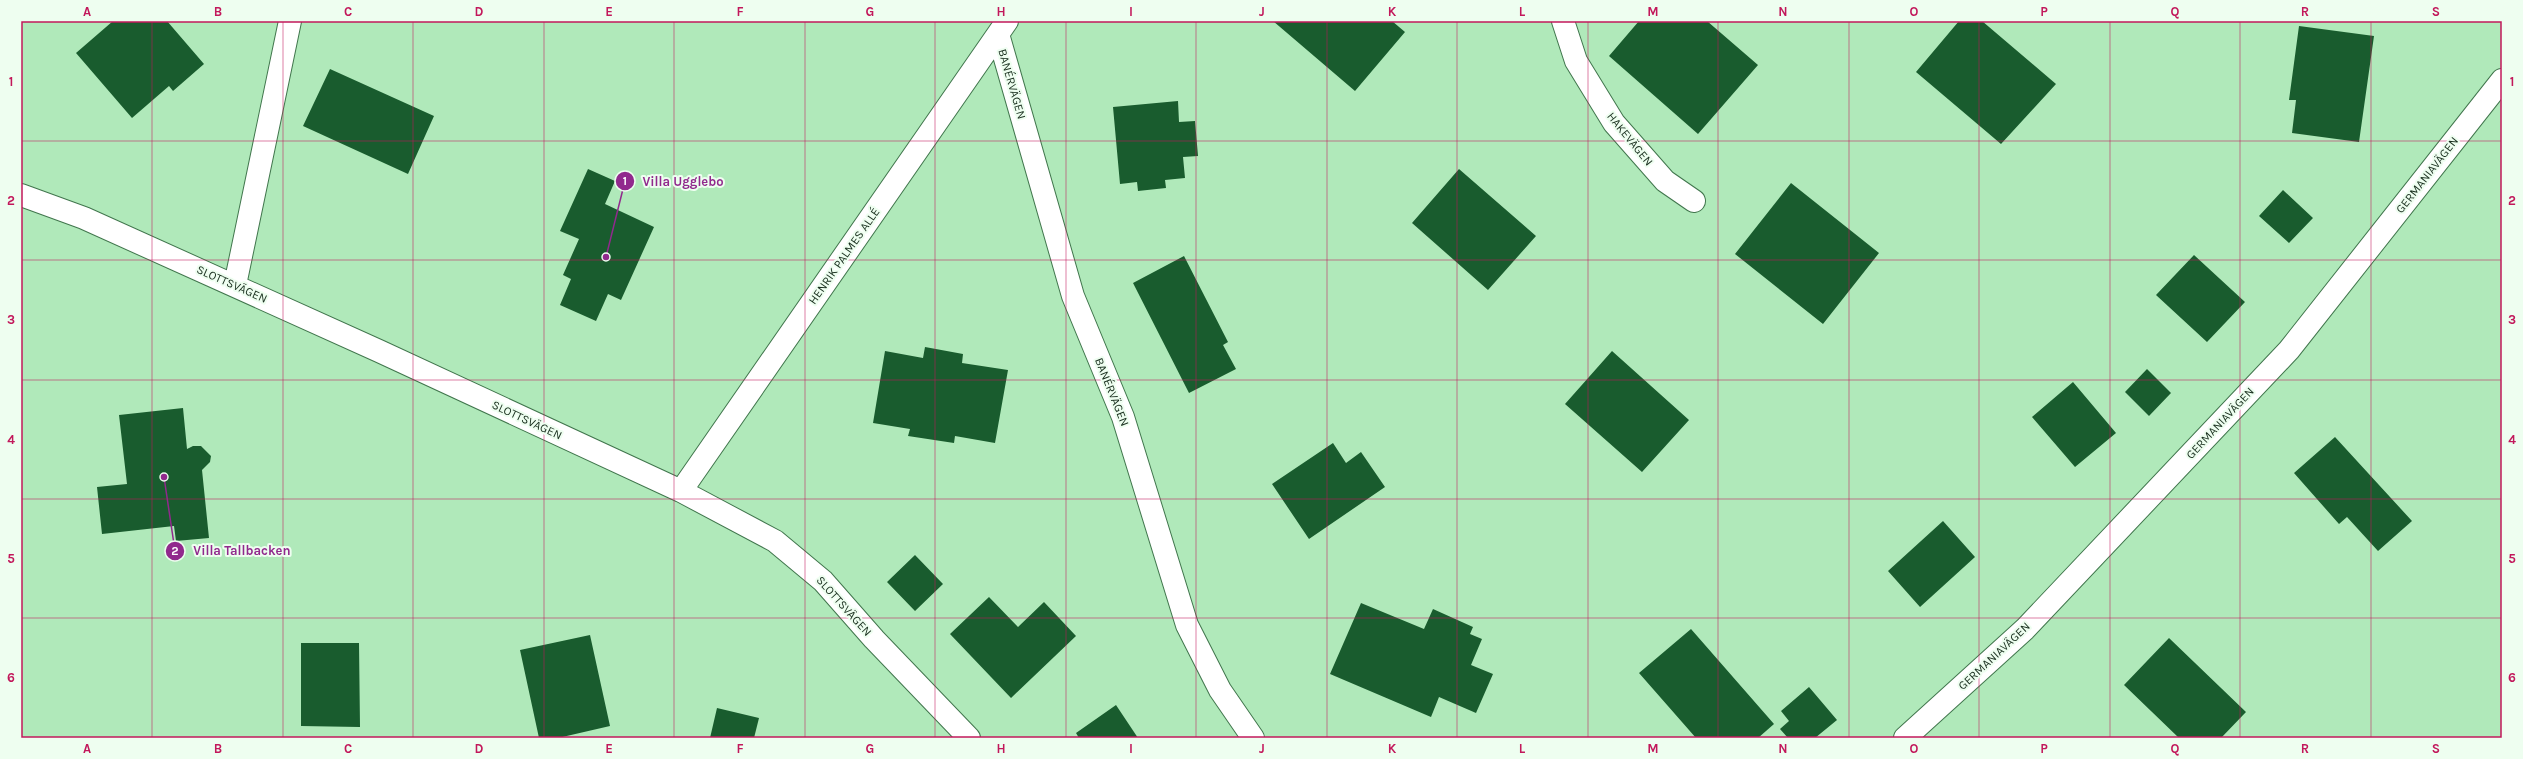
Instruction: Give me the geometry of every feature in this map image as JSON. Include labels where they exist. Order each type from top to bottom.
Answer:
[{"type":"street","points":[[235,285],[290,21]]},
{"type":"street","name":"HAKEVÄGEN","points":[[1563,21],[1576,61],[1614,124],[1665,181],[1694,201]]},
{"type":"street","name":"HENRIK PALMES ALLÉ","points":[[681,492],[1002,28]]},
{"type":"street","name":"BANÉRVÄGEN","points":[[1002,28],[1073,296],[1123,417],[1187,625],[1220,690],[1253,738]]},
{"type":"street","name":"GERMANIAVÄGEN","points":[[1905,738],[2025,629],[2289,350],[2502,80]]},
{"type":"street","name":"SLOTTSVÄGEN","points":[[21,195],[84,218],[235,285],[681,492],[775,540],[823,581],[874,639],[969,738]]},
{"type":"building","points":[[113,21],[167,21],[204,64],[173,91],[169,86],[132,118],[76,53]]},
{"type":"building","points":[[1273,21],[1392,21],[1405,32],[1355,91]]},
{"type":"building","points":[[1639,21],[1707,21],[1758,65],[1698,134],[1609,56]]},
{"type":"building","points":[[1959,21],[1982,21],[2056,84],[2001,144],[1916,72]]},
{"type":"building","points":[[2299,26],[2374,36],[2359,142],[2292,133],[2296,100],[2289,100]]},
{"type":"building","points":[[330,69],[434,116],[408,174],[303,126]]},
{"type":"building","points":[[1178,101],[1179,122],[1195,121],[1198,156],[1183,157],[1185,178],[1165,180],[1166,188],[1138,191],[1137,182],[1120,184],[1113,107]]},
{"type":"building","points":[[588,169],[615,181],[605,204],[654,227],[621,300],[608,294],[596,321],[560,305],[571,279],[563,275],[579,239],[560,231]]},
{"type":"building","points":[[1459,169],[1536,236],[1488,290],[1412,223]]},
{"type":"building","points":[[1791,183],[1879,253],[1823,324],[1735,254]]},
{"type":"building","points":[[2283,190],[2313,218],[2289,243],[2259,216]]},
{"type":"building","points":[[2194,255],[2245,302],[2207,342],[2156,295]]},
{"type":"building","points":[[1184,256],[1228,342],[1223,345],[1236,369],[1189,393],[1133,283]]},
{"type":"building","points":[[925,347],[963,354],[962,363],[1008,370],[995,443],[955,436],[954,443],[908,436],[910,429],[873,423],[885,351],[923,358]]},
{"type":"building","points":[[1612,351],[1689,420],[1642,472],[1565,404]]},
{"type":"building","points":[[2147,369],[2171,393],[2149,416],[2125,392]]},
{"type":"building","points":[[2073,382],[2116,433],[2075,467],[2032,417]]},
{"type":"building","points":[[183,408],[187,449],[193,446],[201,446],[211,456],[210,462],[202,470],[209,538],[176,541],[174,526],[102,534],[97,487],[127,484],[119,415]]},
{"type":"building","points":[[2335,437],[2412,521],[2378,551],[2347,517],[2339,524],[2294,473]]},
{"type":"building","points":[[1333,443],[1346,463],[1361,452],[1385,487],[1309,539],[1272,484]]},
{"type":"building","points":[[1943,521],[1975,557],[1920,607],[1888,571]]},
{"type":"building","points":[[915,555],[943,584],[915,611],[887,582]]},
{"type":"building","points":[[989,597],[1018,627],[1044,602],[1076,636],[1011,698],[950,634]]},
{"type":"building","points":[[1361,603],[1424,629],[1433,609],[1473,627],[1470,634],[1482,639],[1471,665],[1493,674],[1476,713],[1439,697],[1431,717],[1330,674]]},
{"type":"building","points":[[1691,629],[1774,724],[1758,738],[1696,738],[1639,673]]},
{"type":"building","points":[[590,635],[610,726],[558,738],[539,738],[520,650]]},
{"type":"building","points":[[2169,638],[2246,712],[2221,738],[2179,738],[2124,685]]},
{"type":"building","points":[[301,643],[359,643],[360,727],[301,726]]},
{"type":"building","points":[[1809,687],[1837,720],[1815,738],[1788,738],[1780,729],[1789,721],[1781,711]]},
{"type":"building","points":[[1116,705],[1138,738],[1079,738],[1076,733]]},
{"type":"building","points":[[717,708],[759,718],[754,738],[710,738]]},
{"type":"place","name":"Villa Ugglebo","points":[[606,257]]},
{"type":"place","name":"Villa Tallbacken","points":[[164,477]]}]
